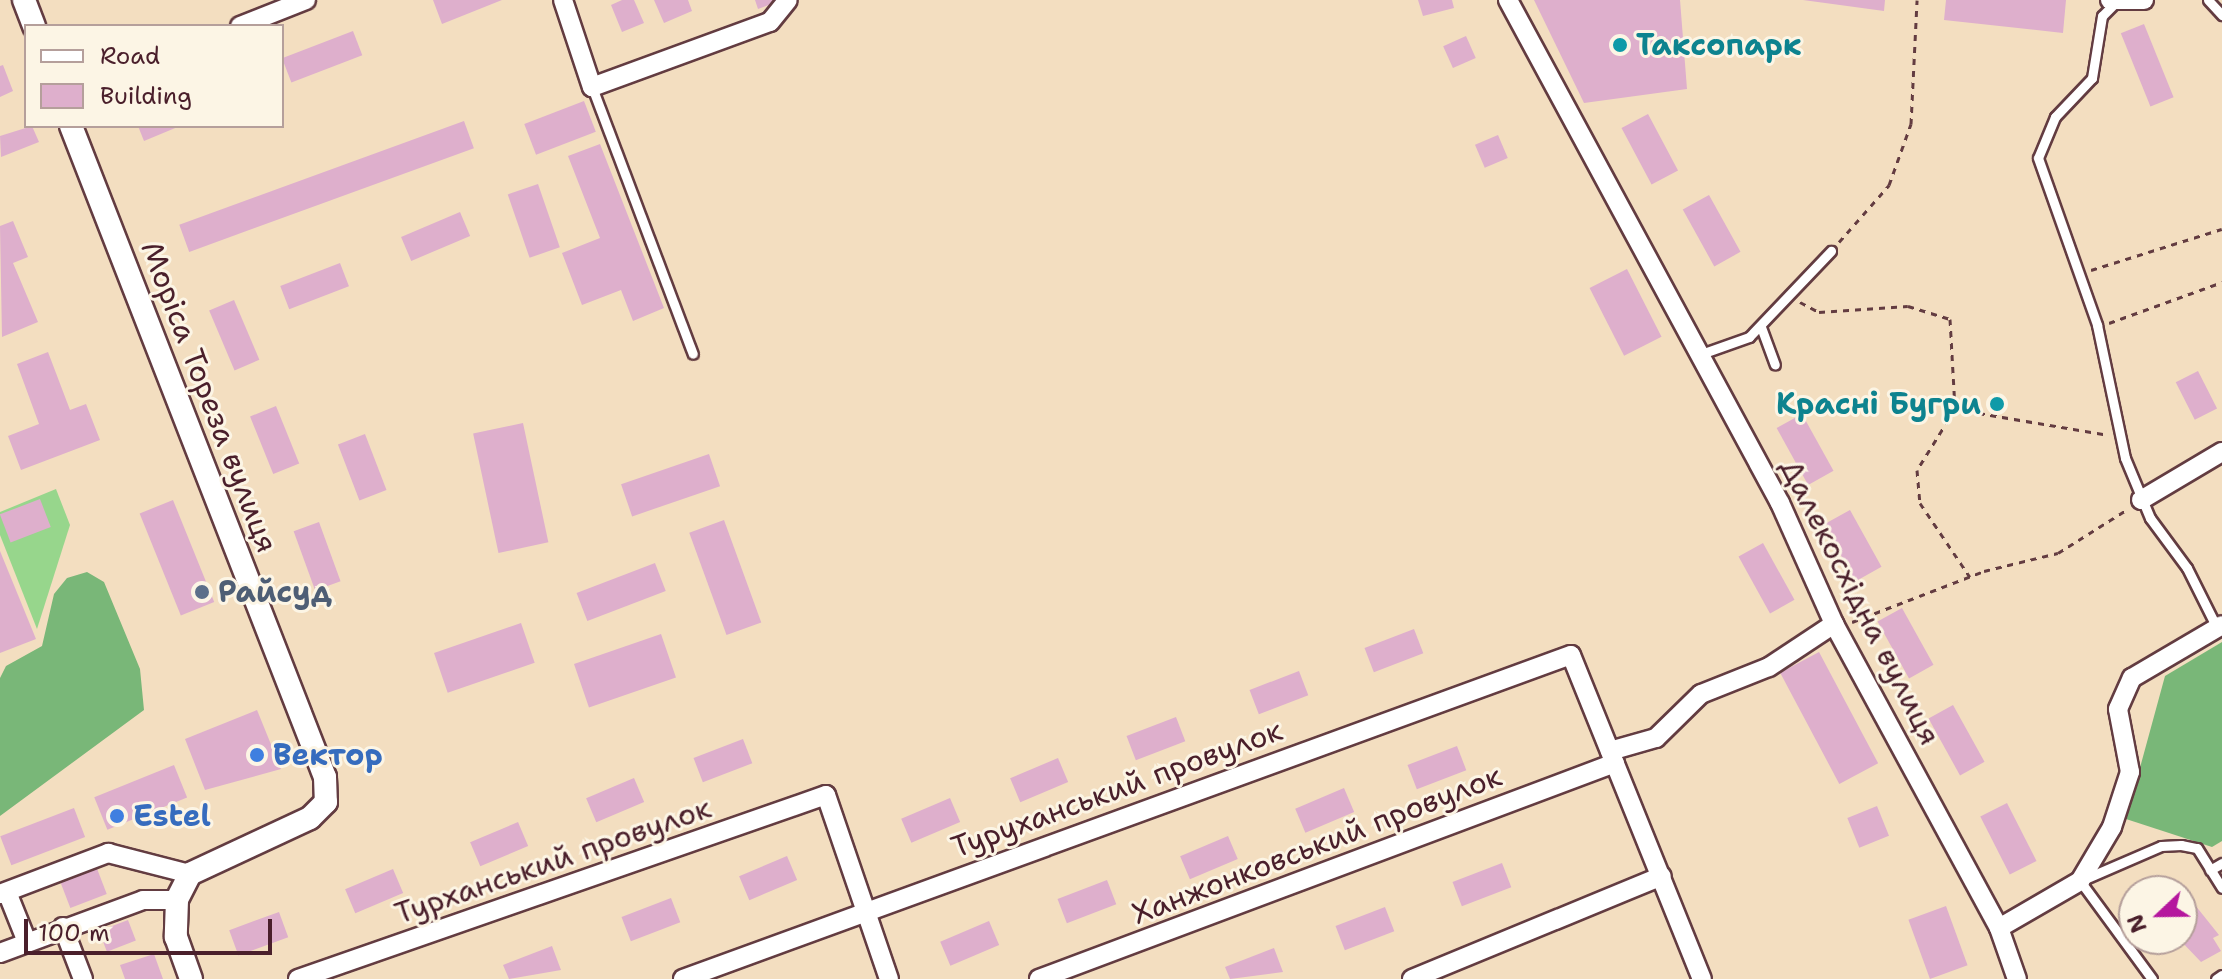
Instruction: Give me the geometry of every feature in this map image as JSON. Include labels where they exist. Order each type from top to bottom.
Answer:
[{"type":"street","points":[[24,0],[33,24]]},
{"type":"street","points":[[245,24],[306,0]]},
{"type":"street","points":[[563,0],[592,87],[770,22],[788,0]]},
{"type":"street","name":"Далекосхідна вулиця","points":[[1508,0],[1701,354],[1834,624],[1999,928],[2017,979]]},
{"type":"street","points":[[2112,1],[2144,0]]},
{"type":"street","name":"Моріса Тореза вулиця","points":[[72,128],[325,777],[326,802],[310,818],[190,874]]},
{"type":"street","points":[[2141,500],[2222,452]]},
{"type":"street","name":"Ханжонковський провулок","points":[[1039,979],[1656,738],[1701,694],[1769,667],[1834,624]]},
{"type":"street","points":[[1999,928],[2080,881],[2112,827],[2130,772],[2118,709],[2132,678],[2219,627]]},
{"type":"street","name":"Туруханський провулок","points":[[683,979],[865,909],[1571,655],[1613,757]]},
{"type":"street","points":[[1613,757],[1702,979]]},
{"type":"street","name":"Турханський провулок","points":[[298,979],[826,795],[865,909]]},
{"type":"street","points":[[27,942],[4,893],[108,853],[190,874],[177,900],[176,937],[191,979]]},
{"type":"street","points":[[1412,979],[1662,876]]},
{"type":"street","points":[[0,953],[63,927],[143,900],[177,900]]},
{"type":"street","points":[[865,909],[889,979]]},
{"type":"street","points":[[63,927],[83,979]]},
{"type":"lane","points":[[2208,0],[2222,15]]},
{"type":"lane","points":[[2112,1],[2102,16],[2092,78],[2055,117],[2038,158],[2076,275],[2097,325],[2119,437],[2141,500],[2219,627]]},
{"type":"lane","points":[[592,87],[693,354]]},
{"type":"lane","points":[[1701,354],[1761,327],[1831,251]]},
{"type":"lane","points":[[1761,327],[1775,365]]},
{"type":"lane","points":[[2152,979],[2080,881],[2161,846],[2197,848],[2222,888]]},
{"type":"lane","points":[[2210,870],[2222,863]]},
{"type":"lane","points":[[2216,979],[2222,975]]},
{"type":"path","points":[[1831,251],[1889,185],[1911,124],[1917,0]]},
{"type":"path","points":[[2076,275],[2222,229]]},
{"type":"path","points":[[2097,325],[2222,282]]},
{"type":"path","points":[[1792,298],[1819,312],[1908,306],[1950,319],[1955,409],[1917,470],[1920,503],[1970,577]]},
{"type":"path","points":[[1955,409],[2119,437]]},
{"type":"path","points":[[1834,624],[1864,621],[1970,577],[2058,553],[2141,500]]},
{"type":"green space","points":[[56,489],[70,525],[37,629],[0,535],[0,512]]},
{"type":"green space","points":[[87,572],[104,582],[140,669],[144,710],[0,816],[0,678],[6,666],[42,646],[54,594],[67,578]]},
{"type":"green space","points":[[2222,642],[2222,841],[2212,847],[2126,819],[2165,676]]},
{"type":"building","points":[[433,0],[502,0],[442,24]]},
{"type":"building","points":[[622,0],[634,0],[644,23],[622,32],[611,5]]},
{"type":"building","points":[[654,0],[688,0],[692,11],[664,23]]},
{"type":"building","points":[[755,0],[782,0],[758,9]]},
{"type":"building","points":[[1418,0],[1452,0],[1454,8],[1423,16]]},
{"type":"building","name":"Таксопарк","points":[[1534,0],[1680,0],[1687,89],[1584,103]]},
{"type":"building","points":[[1803,0],[1885,0],[1884,11]]},
{"type":"building","points":[[1946,0],[2066,0],[2063,33],[1944,20]]},
{"type":"building","points":[[2144,24],[2174,97],[2150,107],[2121,33]]},
{"type":"building","points":[[353,31],[362,55],[291,83],[284,57]]},
{"type":"building","points":[[1466,36],[1476,58],[1453,68],[1443,46]]},
{"type":"building","points":[[3,65],[13,91],[0,97],[0,66]]},
{"type":"building","points":[[584,101],[596,132],[536,155],[524,124]]},
{"type":"building","points":[[1648,114],[1678,171],[1652,185],[1622,128]]},
{"type":"building","points":[[464,121],[474,148],[189,252],[179,225]]},
{"type":"building","points":[[33,128],[39,142],[1,157],[0,136]]},
{"type":"building","points":[[139,128],[175,128],[144,141]]},
{"type":"building","points":[[1498,135],[1508,158],[1485,168],[1475,145]]},
{"type":"building","points":[[600,144],[664,308],[633,321],[621,290],[582,305],[562,253],[600,238],[568,156]]},
{"type":"building","points":[[538,184],[560,247],[530,258],[508,194]]},
{"type":"building","points":[[1709,195],[1741,252],[1714,266],[1683,210]]},
{"type":"building","points":[[460,212],[470,236],[411,261],[401,237]]},
{"type":"building","points":[[13,221],[28,257],[13,263],[38,322],[2,337],[0,226]]},
{"type":"building","points":[[340,263],[349,286],[289,309],[280,286]]},
{"type":"building","points":[[1627,269],[1662,337],[1624,356],[1590,288]]},
{"type":"building","points":[[234,300],[259,360],[235,370],[209,311]]},
{"type":"building","points":[[48,352],[70,410],[86,404],[100,440],[21,470],[8,436],[39,424],[17,364]]},
{"type":"building","points":[[2198,371],[2217,408],[2195,420],[2176,382]]},
{"type":"building","points":[[276,406],[299,463],[273,474],[250,416]]},
{"type":"building","points":[[1802,414],[1834,471],[1808,485],[1777,428]]},
{"type":"building","points":[[523,423],[548,542],[498,553],[473,434]]},
{"type":"building","points":[[365,434],[387,490],[359,500],[338,444]]},
{"type":"building","points":[[709,454],[720,486],[632,516],[621,484]]},
{"type":"building","points":[[40,499],[51,527],[11,542],[0,514]]},
{"type":"building","points":[[173,500],[214,602],[181,615],[140,513]]},
{"type":"building","points":[[1850,510],[1882,567],[1855,581],[1824,525]]},
{"type":"building","points":[[724,520],[761,622],[727,635],[689,533]]},
{"type":"building","points":[[319,522],[341,581],[315,590],[294,531]]},
{"type":"building","points":[[1763,543],[1795,600],[1770,613],[1739,557]]},
{"type":"building","points":[[0,551],[36,639],[0,653]]},
{"type":"building","points":[[655,563],[666,591],[587,621],[577,593]]},
{"type":"building","points":[[1902,608],[1934,665],[1909,678],[1878,622]]},
{"type":"building","points":[[521,623],[535,663],[448,693],[434,653]]},
{"type":"building","points":[[1414,629],[1423,653],[1374,672],[1365,648]]},
{"type":"building","points":[[661,634],[676,677],[589,707],[574,664]]},
{"type":"building","points":[[1819,652],[1878,763],[1839,784],[1780,673]]},
{"type":"building","points":[[1299,671],[1308,695],[1259,714],[1250,690]]},
{"type":"building","points":[[1953,705],[1985,762],[1960,775],[1929,719]]},
{"type":"building","points":[[257,710],[281,769],[205,790],[185,739]]},
{"type":"building","points":[[1176,717],[1185,741],[1136,760],[1127,736]]},
{"type":"building","points":[[743,739],[752,763],[703,782],[694,758]]},
{"type":"building","points":[[1457,746],[1466,770],[1417,789],[1408,765]]},
{"type":"building","points":[[1058,758],[1068,782],[1020,802],[1010,778]]},
{"type":"building","points":[[174,765],[187,797],[107,830],[94,797]]},
{"type":"building","points":[[634,778],[644,802],[596,822],[586,798]]},
{"type":"building","points":[[1344,788],[1354,812],[1305,833],[1295,809]]},
{"type":"building","points":[[950,798],[960,822],[911,843],[901,819]]},
{"type":"building","points":[[2007,803],[2037,861],[2010,875],[1980,817]]},
{"type":"building","points":[[1877,806],[1889,836],[1859,848],[1847,818]]},
{"type":"building","points":[[74,808],[85,837],[11,865],[0,836]]},
{"type":"building","points":[[518,822],[528,846],[480,866],[470,842]]},
{"type":"building","points":[[1228,836],[1238,859],[1190,879],[1180,856]]},
{"type":"building","points":[[787,856],[797,880],[749,900],[739,876]]},
{"type":"building","points":[[1502,863],[1511,887],[1462,906],[1453,882]]},
{"type":"building","points":[[96,866],[107,894],[70,908],[60,880]]},
{"type":"building","points":[[393,869],[403,893],[355,913],[345,889]]},
{"type":"building","points":[[1107,880],[1116,904],[1067,923],[1058,899]]},
{"type":"building","points":[[671,898],[680,922],[631,941],[622,917]]},
{"type":"building","points":[[1946,906],[1968,965],[1930,979],[1908,920]]},
{"type":"building","points":[[1385,907],[1394,931],[1345,950],[1336,926]]},
{"type":"building","points":[[2198,909],[2219,935],[2213,938],[2221,951],[2201,962],[2194,955],[2198,955]]},
{"type":"building","points":[[279,912],[288,937],[238,955],[229,930]]},
{"type":"building","points":[[128,920],[136,941],[107,952],[99,931]]},
{"type":"building","points":[[989,921],[999,945],[950,966],[940,942]]},
{"type":"building","points":[[552,946],[561,970],[509,979],[503,965]]},
{"type":"building","points":[[1274,948],[1283,972],[1230,979],[1225,967]]},
{"type":"building","points":[[154,954],[163,979],[125,979],[120,965]]},
{"type":"place","name":"Таксопарк","points":[[1620,45]]},
{"type":"place","name":"Красні Бугри","points":[[1997,404]]},
{"type":"place","name":"Райсуд","points":[[202,592]]},
{"type":"place","name":"Вектор","points":[[257,755]]},
{"type":"place","name":"Estel","points":[[117,816]]}]
